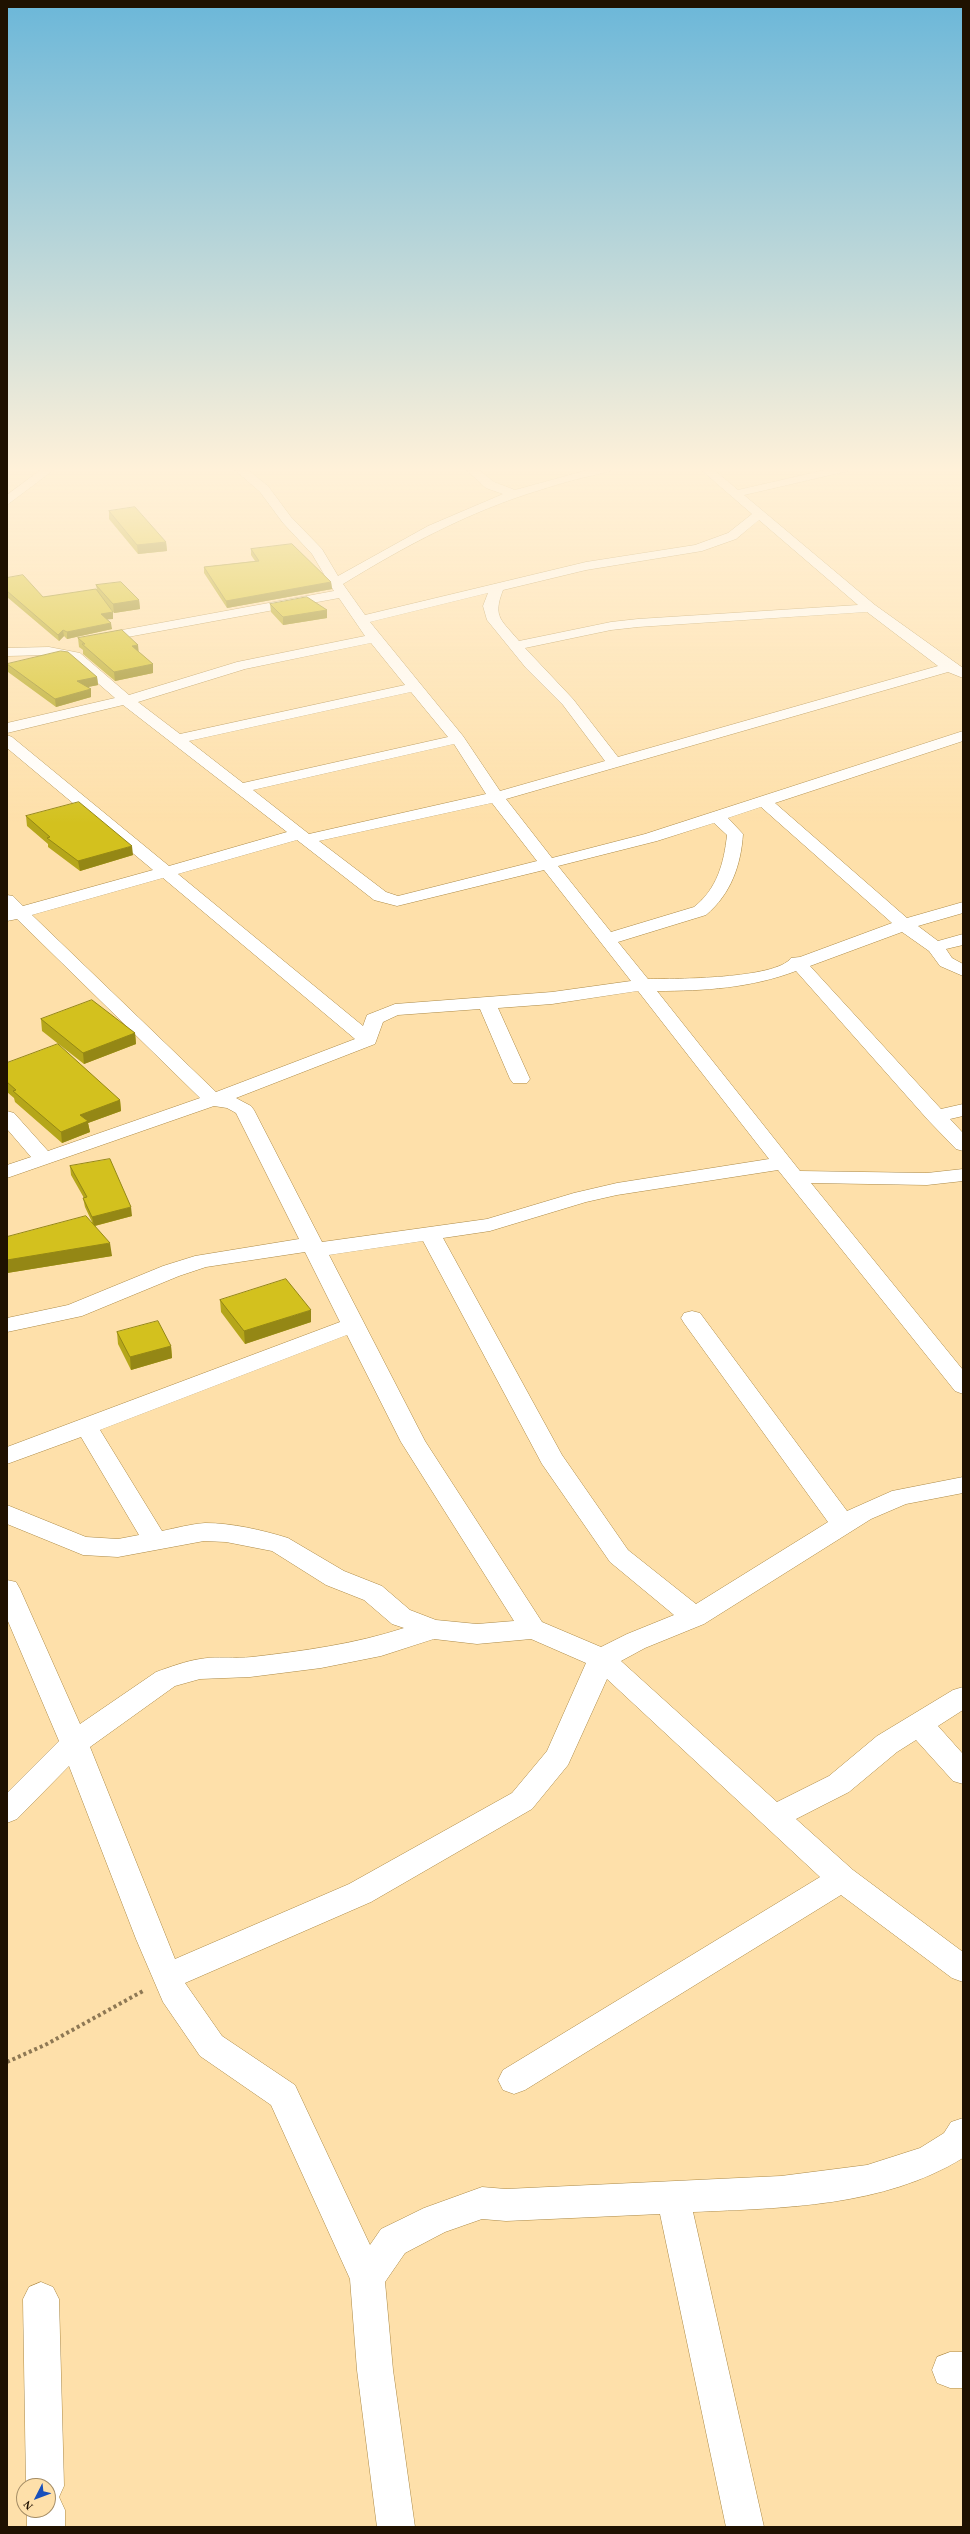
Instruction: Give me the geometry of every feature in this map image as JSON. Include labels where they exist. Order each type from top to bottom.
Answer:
[{"type":"street","points":[[361,620],[500,587]]},
{"type":"street","points":[[845,587],[870,608],[956,671]]},
{"type":"street","points":[[49,651],[78,642],[339,588],[374,638],[458,739],[496,797],[548,864],[789,1170],[963,1386]]},
{"type":"street","points":[[497,588],[490,612],[516,646],[568,702],[614,763]]},
{"type":"street","points":[[516,646],[618,625],[870,608]]},
{"type":"street","points":[[7,728],[179,686],[242,665],[374,638]]},
{"type":"street","points":[[7,652],[49,651],[75,656],[125,699],[380,896],[397,901],[651,838],[963,736]]},
{"type":"street","points":[[11,909],[303,836],[496,797],[614,763],[956,671]]},
{"type":"street","points":[[177,739],[415,687]]},
{"type":"street","points":[[240,788],[458,739]]},
{"type":"street","points":[[7,740],[163,872],[368,1040]]},
{"type":"street","points":[[763,801],[904,925],[935,947],[946,962],[963,971]]},
{"type":"street","points":[[608,939],[700,911],[717,897],[732,856],[735,834],[717,816]]},
{"type":"street","points":[[368,1040],[374,1019],[395,1010],[552,998],[644,985],[706,985],[769,974],[797,962],[904,925],[963,907]]},
{"type":"street","points":[[11,909],[213,1100],[233,1103],[244,1110],[352,1325],[413,1442],[533,1629]]},
{"type":"street","points":[[935,947],[963,939]]},
{"type":"street","points":[[797,962],[935,1116],[963,1145]]},
{"type":"street","points":[[487,1003],[520,1079]]},
{"type":"street","points":[[7,1172],[213,1100],[368,1040]]},
{"type":"street","points":[[935,1116],[963,1110]]},
{"type":"street","points":[[7,1117],[44,1159]]},
{"type":"street","points":[[7,1325],[74,1311],[171,1270],[203,1261],[430,1234],[490,1225],[581,1197],[617,1189],[789,1170],[927,1179],[963,1175]]},
{"type":"street","points":[[430,1234],[551,1458],[618,1556],[695,1617]]},
{"type":"street","points":[[692,1318],[843,1524]]},
{"type":"street","points":[[7,1456],[352,1325]]},
{"type":"street","points":[[86,1426],[155,1540]]},
{"type":"street","points":[[167,1977],[360,1893],[522,1802],[558,1757],[602,1660],[636,1641],[695,1617],[862,1513],[901,1497],[963,1485]]},
{"type":"street","points":[[7,1514],[83,1546],[118,1548],[204,1532],[226,1534],[279,1544],[335,1578],[373,1593],[401,1617],[433,1629],[477,1634],[533,1629],[602,1660],[775,1816],[842,1879],[963,1968]]},
{"type":"street","points":[[7,1589],[74,1743],[174,1993],[210,2046],[283,2095],[367,2278],[375,2370],[396,2527]]},
{"type":"street","points":[[7,1811],[74,1743],[166,1679],[200,1669],[250,1667],[321,1658],[381,1646],[433,1629]]},
{"type":"street","points":[[775,1816],[839,1784],[887,1744],[963,1698]]},
{"type":"street","points":[[920,1725],[963,1773]]},
{"type":"street","points":[[514,2080],[842,1879]]},
{"type":"street","points":[[367,2278],[393,2241],[436,2219],[482,2203],[506,2205],[782,2192],[868,2181],[930,2160],[956,2144],[963,2133]]},
{"type":"street","points":[[673,2197],[745,2527]]},
{"type":"street","points":[[41,2299],[46,2478]]},
{"type":"path","points":[[7,2062],[47,2044],[167,1977]]},
{"type":"building","points":[[7,587],[34,587],[43,597],[96,589],[113,612],[101,614],[111,623],[67,632],[63,630],[58,635],[7,591]]},
{"type":"building","points":[[98,587],[126,587],[139,600],[113,604]]},
{"type":"building","points":[[217,587],[302,587],[226,601]]},
{"type":"building","points":[[307,597],[327,610],[283,617],[270,604]]},
{"type":"building","points":[[122,630],[138,645],[132,646],[153,664],[114,672],[82,644],[85,644],[78,638]]},
{"type":"building","points":[[61,651],[68,652],[97,677],[77,681],[91,689],[55,699],[7,664]]},
{"type":"building","points":[[79,802],[132,846],[78,861],[47,838],[50,837],[26,816]]},
{"type":"building","points":[[92,1000],[135,1033],[83,1053],[41,1019]]},
{"type":"building","points":[[58,1044],[120,1100],[80,1115],[88,1121],[61,1132],[13,1091],[16,1090],[7,1082],[7,1063]]},
{"type":"building","points":[[110,1159],[131,1207],[92,1217],[83,1198],[87,1197],[70,1166]]},
{"type":"building","points":[[86,1216],[110,1243],[7,1260],[7,1237]]},
{"type":"building","points":[[286,1279],[311,1310],[244,1331],[220,1300]]},
{"type":"building","points":[[158,1321],[171,1346],[130,1357],[117,1332]]}]
